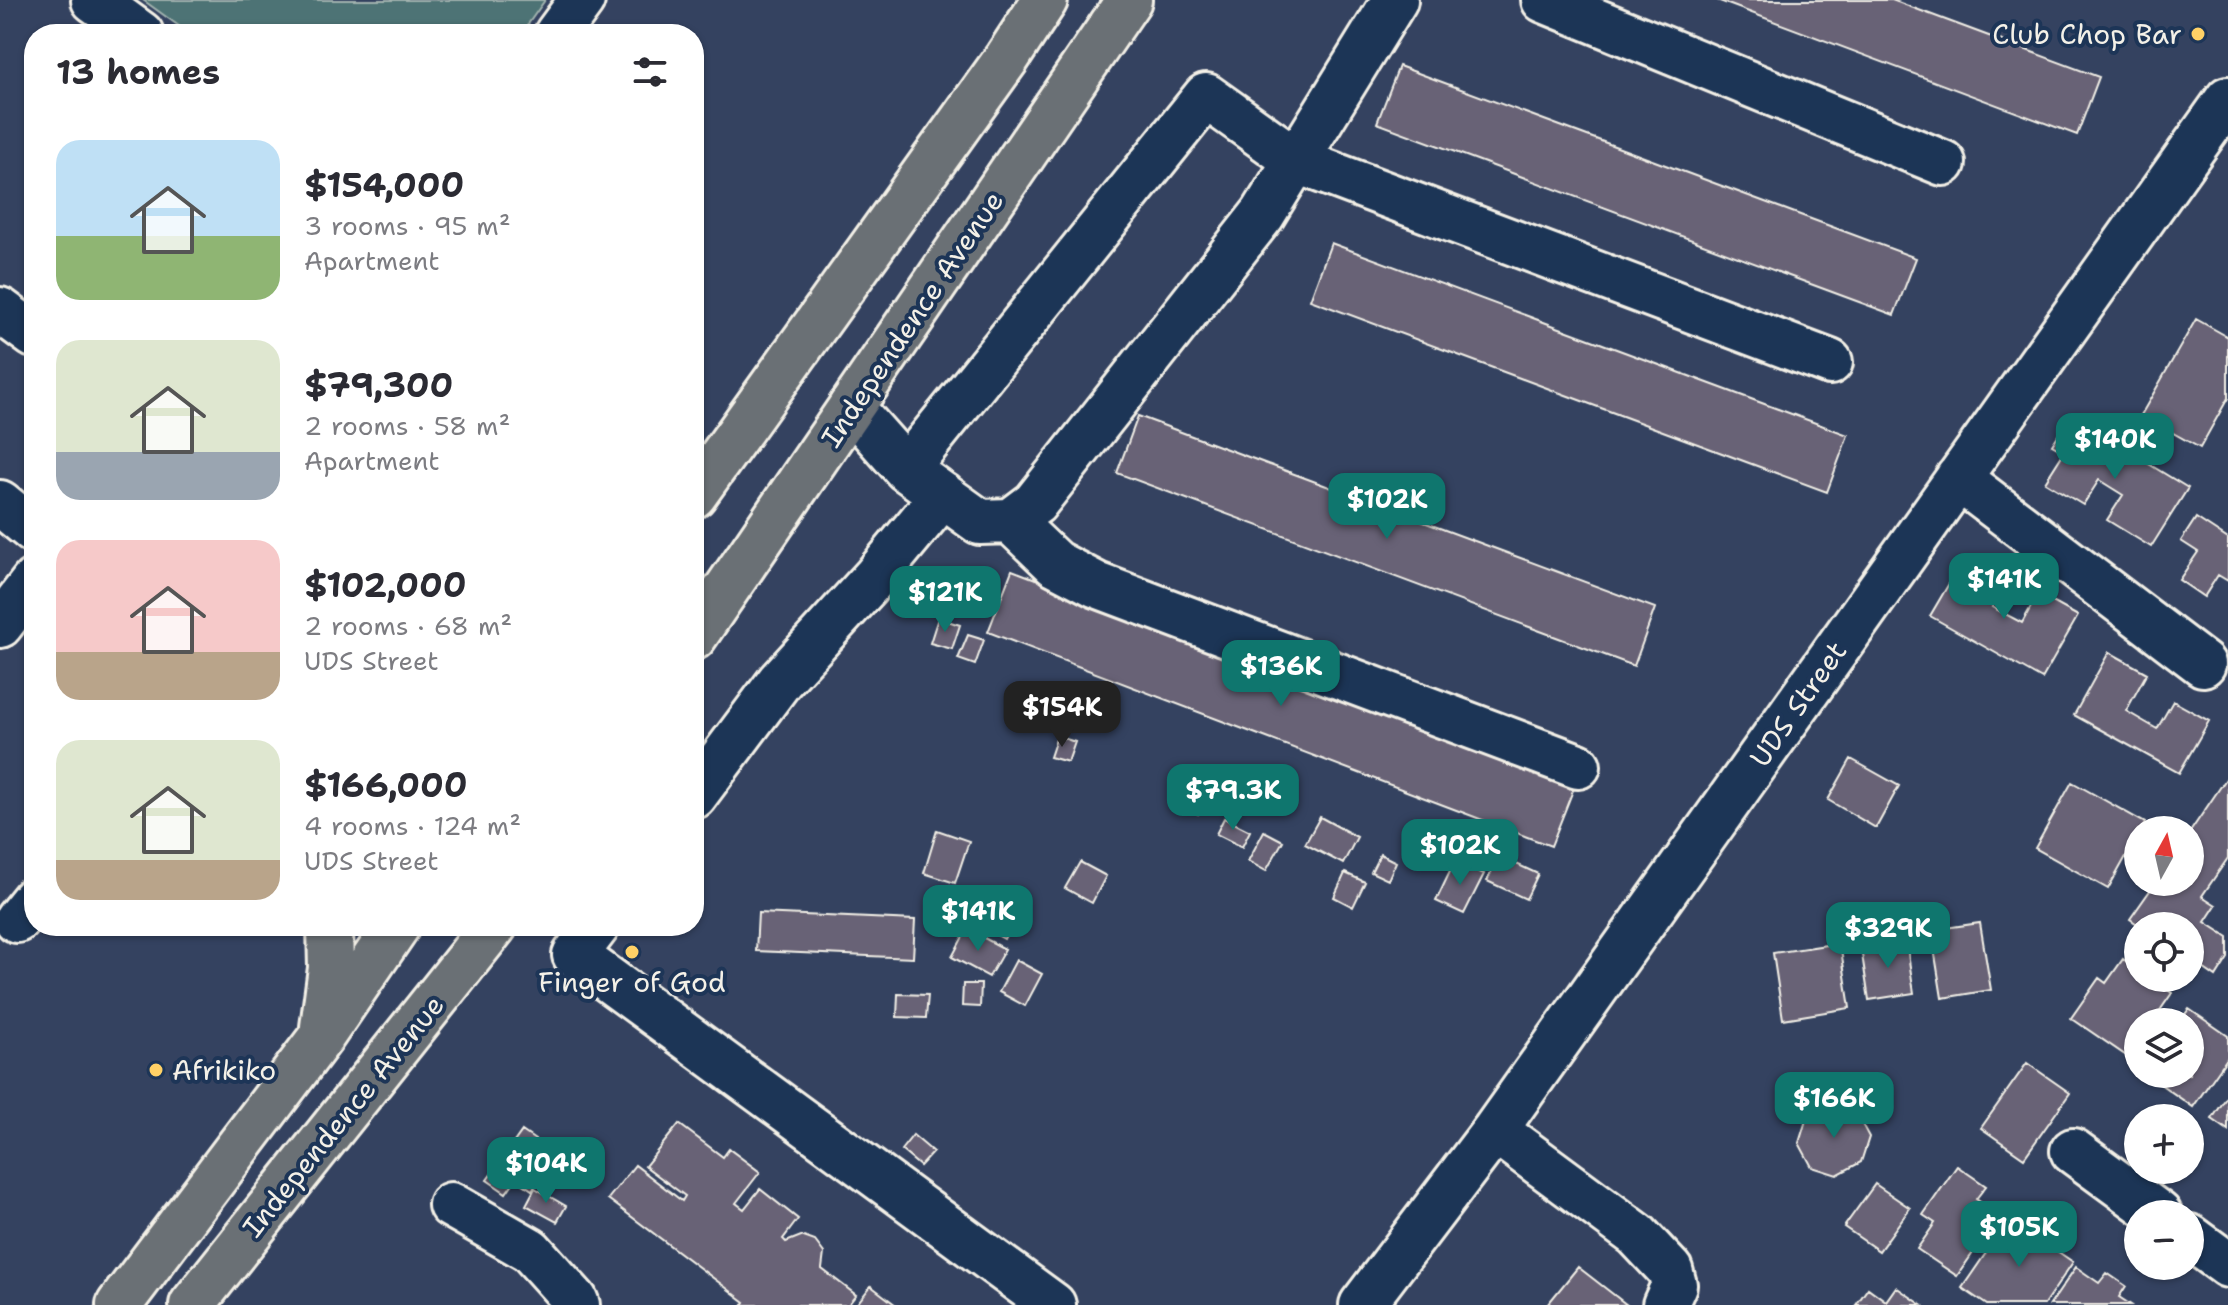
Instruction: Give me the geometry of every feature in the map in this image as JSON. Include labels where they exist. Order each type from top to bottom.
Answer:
[{"type":"highway","points":[[704,481],[1007,58],[1045,0]]},
{"type":"highway","name":"Independence Avenue","points":[[704,622],[1129,0]]},
{"type":"highway","points":[[322,1036],[331,968],[330,936]]},
{"type":"highway","name":"Independence Avenue","points":[[119,1305],[322,1036],[390,936]]},
{"type":"highway","name":"Independence Avenue","points":[[192,1305],[483,936]]},
{"type":"street","points":[[94,0],[127,24]]},
{"type":"street","points":[[564,24],[582,0]]},
{"type":"street","points":[[851,407],[906,469],[980,522],[1011,521],[1035,503],[1263,214],[1395,0]]},
{"type":"street","points":[[1544,0],[1943,163]]},
{"type":"street","points":[[906,469],[1206,96],[1297,161],[1830,362]]},
{"type":"street","name":"UDS Street","points":[[1362,1305],[1495,1130],[2228,99]]},
{"type":"street","points":[[0,310],[24,328]]},
{"type":"street","points":[[1958,478],[2203,664]]},
{"type":"street","points":[[704,783],[780,681],[876,576],[943,495]]},
{"type":"street","points":[[0,503],[24,523]]},
{"type":"street","points":[[1011,521],[1055,563],[1097,585],[1578,766]]},
{"type":"street","points":[[0,625],[24,594]]},
{"type":"street","points":[[586,940],[1053,1305]]},
{"type":"street","points":[[1495,1130],[1637,1235],[1670,1270],[1674,1285],[1665,1305]]},
{"type":"street","points":[[2073,1151],[2140,1200]]},
{"type":"street","points":[[451,1205],[530,1250],[577,1305]]},
{"type":"street","points":[[2204,1247],[2228,1265]]},
{"type":"green space","points":[[143,0],[545,0],[528,24],[176,24]]},
{"type":"building","points":[[1717,0],[1892,0],[2099,77],[2077,135]]},
{"type":"building","points":[[1399,66],[1916,258],[1894,315],[1377,123]]},
{"type":"building","points":[[1331,243],[1848,435],[1827,492],[1310,300]]},
{"type":"building","points":[[2196,319],[2228,337],[2228,398],[2200,448],[2141,415]]},
{"type":"building","points":[[1138,416],[1655,608],[1634,666],[1117,473]]},
{"type":"building","points":[[2070,416],[2188,488],[2151,547],[2107,520],[2123,495],[2099,480],[2083,505],[2045,482],[2064,452],[2052,445]]},
{"type":"building","points":[[2196,518],[2228,539],[2228,581],[2218,575],[2204,597],[2179,580],[2198,552],[2181,541]]},
{"type":"building","points":[[1975,560],[2008,578],[1992,607],[2022,623],[2038,594],[2078,616],[2042,679],[1930,616],[1954,575],[1964,580]]},
{"type":"building","points":[[1012,570],[1575,785],[1551,846],[988,632]]},
{"type":"building","points":[[938,618],[960,625],[952,649],[930,643]]},
{"type":"building","points":[[968,635],[984,640],[975,665],[958,659]]},
{"type":"building","points":[[2109,652],[2147,673],[2126,711],[2157,729],[2173,701],[2209,721],[2179,773],[2074,715]]},
{"type":"building","points":[[1057,736],[1075,742],[1068,762],[1050,757]]},
{"type":"building","points":[[1851,759],[1899,786],[1876,828],[1828,800]]},
{"type":"building","points":[[1189,774],[1213,787],[1198,814],[1175,801]]},
{"type":"building","points":[[2228,776],[2228,858],[2204,893],[2204,816],[2201,816]]},
{"type":"building","points":[[2072,782],[2133,816],[2124,816],[2124,860],[2108,889],[2035,848]]},
{"type":"building","points":[[1320,817],[1357,837],[1343,864],[1305,844]]},
{"type":"building","points":[[1224,818],[1250,831],[1242,847],[1216,834]]},
{"type":"building","points":[[937,830],[969,841],[955,883],[924,873]]},
{"type":"building","points":[[1264,831],[1283,841],[1266,871],[1248,861]]},
{"type":"building","points":[[1380,854],[1396,862],[1388,880],[1371,872]]},
{"type":"building","points":[[1499,856],[1538,874],[1526,899],[1487,881]]},
{"type":"building","points":[[1455,861],[1484,874],[1464,914],[1436,901]]},
{"type":"building","points":[[1080,862],[1106,876],[1092,903],[1065,888]]},
{"type":"building","points":[[1345,873],[1365,882],[1353,907],[1334,897]]},
{"type":"building","points":[[2146,896],[2202,896],[2216,905],[2205,922],[2228,937],[2228,958],[2216,977],[2204,969],[2204,912],[2135,912]]},
{"type":"building","points":[[1000,903],[1018,912],[1004,939],[986,929]]},
{"type":"building","points":[[758,913],[915,920],[913,958],[756,951]]},
{"type":"building","points":[[1980,923],[1991,990],[1942,998],[1931,930]]},
{"type":"building","points":[[967,929],[1005,949],[989,977],[952,957]]},
{"type":"building","points":[[1906,941],[1914,993],[1869,1000],[1861,948]]},
{"type":"building","points":[[1840,943],[1850,1008],[1783,1019],[1773,953]]},
{"type":"building","points":[[2123,959],[2124,992],[2172,993],[2162,1008],[2124,1008],[2124,1054],[2071,1018],[2099,978],[2106,983]]},
{"type":"building","points":[[1016,960],[1042,974],[1025,1006],[999,992]]},
{"type":"building","points":[[963,984],[981,984],[980,1007],[962,1006]]},
{"type":"building","points":[[898,994],[928,995],[926,1018],[897,1017]]},
{"type":"building","points":[[2204,1019],[2228,1036],[2228,1057],[2195,1104],[2189,1104],[2166,1088],[2204,1088]]},
{"type":"building","points":[[2027,1063],[2070,1093],[2024,1158],[1981,1128]]},
{"type":"building","points":[[2228,1095],[2228,1130],[2212,1119]]},
{"type":"building","points":[[1831,1105],[1856,1113],[1869,1137],[1861,1162],[1837,1175],[1812,1167],[1799,1143],[1807,1117]]},
{"type":"building","points":[[679,1124],[723,1157],[729,1149],[760,1172],[736,1203],[744,1209],[760,1189],[798,1219],[783,1239],[786,1242],[801,1236],[815,1241],[824,1253],[822,1269],[856,1295],[848,1305],[743,1305],[745,1302],[608,1199],[635,1165],[682,1201],[685,1196],[645,1166]]},
{"type":"building","points":[[522,1131],[557,1155],[532,1190],[516,1179],[506,1193],[487,1180]]},
{"type":"building","points":[[913,1135],[933,1152],[920,1166],[901,1150]]},
{"type":"building","points":[[1957,1166],[1986,1186],[1976,1199],[1999,1215],[1957,1276],[1917,1249],[1935,1223],[1923,1215]]},
{"type":"building","points":[[1875,1184],[1910,1208],[1879,1251],[1844,1227]]},
{"type":"building","points":[[535,1188],[566,1206],[557,1222],[526,1205]]},
{"type":"building","points":[[2010,1218],[2036,1236],[2041,1229],[2063,1243],[2057,1251],[2073,1262],[2044,1305],[1987,1305],[1962,1288]]},
{"type":"building","points":[[1578,1267],[1627,1305],[1547,1305]]},
{"type":"building","points":[[2076,1267],[2099,1283],[2107,1273],[2126,1286],[2119,1297],[2131,1305],[2050,1305]]},
{"type":"building","points":[[871,1286],[896,1305],[856,1305]]},
{"type":"building","points":[[1896,1287],[1922,1305],[1856,1305],[1868,1288],[1886,1301]]},
{"type":"place","name":"Club Chop Bar","points":[[2198,34]]},
{"type":"place","name":"Finger of God","points":[[632,952]]},
{"type":"place","name":"Afrikiko","points":[[156,1070]]}]
